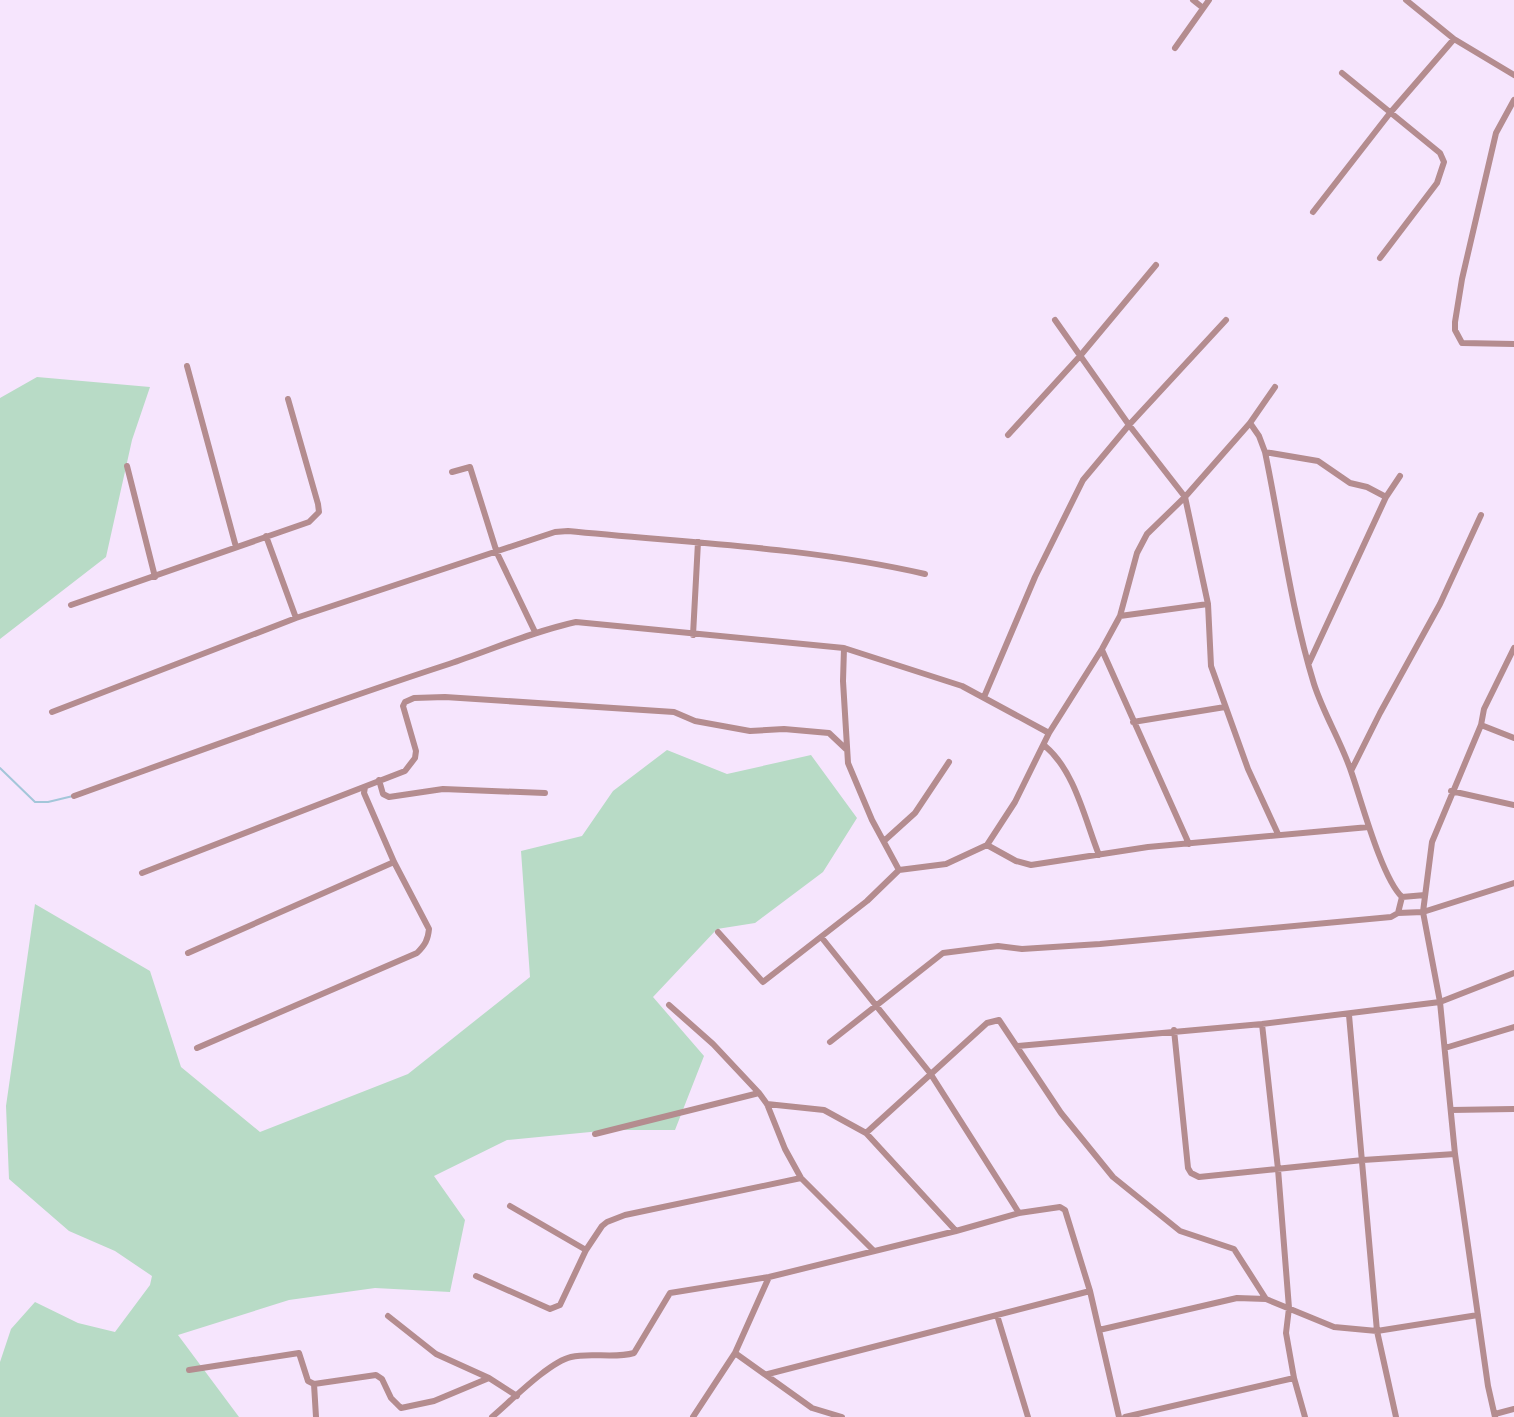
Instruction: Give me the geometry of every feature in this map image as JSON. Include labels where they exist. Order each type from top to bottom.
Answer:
[{"type":"street","points":[[1193,0],[1203,8]]},
{"type":"street","points":[[1175,48],[1209,0]]},
{"type":"street","points":[[1406,0],[1454,39],[1514,75]]},
{"type":"street","points":[[1313,212],[1390,113],[1454,39]]},
{"type":"street","points":[[1342,73],[1440,153],[1444,162],[1437,183],[1380,258]]},
{"type":"street","points":[[1514,100],[1496,133],[1455,322],[1455,330],[1462,343],[1514,344]]},
{"type":"street","points":[[1008,435],[1080,356],[1156,265]]},
{"type":"street","points":[[1055,320],[1129,425],[1185,497],[1208,604],[1211,666],[1248,769],[1278,834]]},
{"type":"street","points":[[984,697],[1072,497],[1129,425],[1226,320]]},
{"type":"street","points":[[187,366],[236,547]]},
{"type":"street","points":[[718,932],[763,982],[867,901],[899,870],[946,864],[987,845],[1015,802],[1049,733],[1120,616],[1137,553],[1147,534],[1185,497],[1250,423],[1275,387]]},
{"type":"street","points":[[71,605],[309,522],[319,512],[288,399]]},
{"type":"street","points":[[1250,423],[1265,452],[1315,686],[1351,771],[1392,884],[1402,897]]},
{"type":"street","points":[[1265,452],[1318,461],[1350,483],[1367,487],[1386,497]]},
{"type":"street","points":[[127,466],[155,577]]},
{"type":"street","points":[[452,472],[470,467],[497,553],[535,632]]},
{"type":"street","points":[[1309,663],[1386,497],[1400,476]]},
{"type":"street","points":[[1351,771],[1440,604],[1481,515]]},
{"type":"street","points":[[52,712],[296,618],[555,532],[698,542],[874,562],[925,574]]},
{"type":"street","points":[[266,536],[296,618]]},
{"type":"street","points":[[693,635],[698,542]]},
{"type":"street","points":[[1120,616],[1208,604]]},
{"type":"street","points":[[74,796],[535,632],[576,622],[844,648],[962,686],[1049,733]]},
{"type":"street","points":[[844,648],[848,763],[858,790],[899,870]]},
{"type":"street","points":[[1514,648],[1484,709],[1481,725],[1432,842],[1423,912],[1440,1002],[1455,1154],[1495,1415],[1514,1409]]},
{"type":"street","points":[[1102,649],[1189,844]]},
{"type":"street","points":[[142,873],[405,771],[415,758],[416,751],[403,706],[405,702],[427,697],[674,712],[695,721],[750,731],[784,729],[829,733],[847,750]]},
{"type":"street","points":[[1133,722],[1225,707]]},
{"type":"street","points":[[1481,725],[1514,738]]},
{"type":"street","points":[[1045,746],[1055,754],[1068,775],[1099,855]]},
{"type":"street","points":[[884,841],[915,813],[949,762]]},
{"type":"street","points":[[379,780],[383,794],[389,797],[443,789],[545,793]]},
{"type":"street","points":[[197,1048],[417,953],[423,947],[429,929],[394,862],[364,793],[365,787]]},
{"type":"street","points":[[1451,791],[1514,805]]},
{"type":"street","points":[[987,845],[1016,861],[1031,865],[1189,844],[1369,827]]},
{"type":"street","points":[[188,953],[394,862]]},
{"type":"street","points":[[830,1042],[943,953],[998,946],[1022,949],[1100,944],[1391,917],[1398,913],[1423,912],[1514,883]]},
{"type":"street","points":[[1402,897],[1425,895]]},
{"type":"street","points":[[1398,913],[1402,897]]},
{"type":"street","points":[[822,938],[930,1073],[1019,1213]]},
{"type":"street","points":[[1018,1046],[1349,1015],[1440,1002],[1514,973]]},
{"type":"street","points":[[669,1005],[713,1044],[759,1093],[801,1178],[874,1252]]},
{"type":"street","points":[[1349,1015],[1377,1331],[1396,1417]]},
{"type":"street","points":[[866,1133],[993,1019],[1002,1023],[1061,1113],[1113,1177],[1180,1231],[1234,1249],[1266,1299]]},
{"type":"street","points":[[1262,1024],[1289,1308],[1286,1333],[1305,1417]]},
{"type":"street","points":[[1445,1048],[1514,1027]]},
{"type":"street","points":[[1174,1030],[1188,1168],[1199,1177],[1455,1154]]},
{"type":"street","points":[[595,1134],[759,1093]]},
{"type":"street","points":[[767,1104],[824,1110],[866,1133],[956,1231]]},
{"type":"street","points":[[1451,1110],[1514,1109]]},
{"type":"street","points":[[476,1276],[550,1309],[560,1305],[586,1250],[607,1222],[625,1215],[801,1178]]},
{"type":"street","points":[[510,1206],[586,1250]]},
{"type":"street","points":[[492,1417],[554,1364],[572,1356],[623,1356],[634,1353],[670,1293],[769,1277],[1019,1213],[1060,1207],[1065,1210],[1090,1291],[1122,1417],[1294,1378]]},
{"type":"street","points":[[693,1417],[735,1353],[769,1277]]},
{"type":"street","points":[[768,1374],[1090,1291]]},
{"type":"street","points":[[1099,1330],[1237,1298],[1266,1299],[1334,1327],[1377,1331],[1478,1315]]},
{"type":"street","points":[[997,1315],[1028,1417]]},
{"type":"street","points":[[388,1316],[436,1354],[489,1378],[517,1396]]},
{"type":"street","points":[[189,1370],[294,1352],[299,1353],[308,1381],[314,1384],[376,1375],[401,1408],[434,1401],[489,1378]]},
{"type":"street","points":[[735,1353],[812,1408],[842,1417]]},
{"type":"street","points":[[314,1384],[316,1417]]},
{"type":"street","points":[[805,1417],[812,1408]]},
{"type":"green space","points":[[37,377],[150,387],[132,440],[106,557],[0,639],[0,398]]},
{"type":"green space","points":[[667,750],[727,774],[811,755],[857,818],[823,872],[755,923],[717,929],[653,997],[704,1056],[675,1130],[611,1130],[507,1140],[434,1176],[465,1220],[450,1292],[375,1288],[289,1300],[178,1335],[239,1417],[0,1417],[0,1362],[11,1329],[35,1302],[78,1323],[115,1332],[150,1285],[152,1276],[115,1251],[69,1231],[9,1179],[6,1106],[35,904],[150,971],[181,1067],[260,1132],[408,1074],[530,977],[521,851],[582,836],[613,791]]},
{"type":"waterway","points":[[0,768],[35,802],[73,796]]}]
